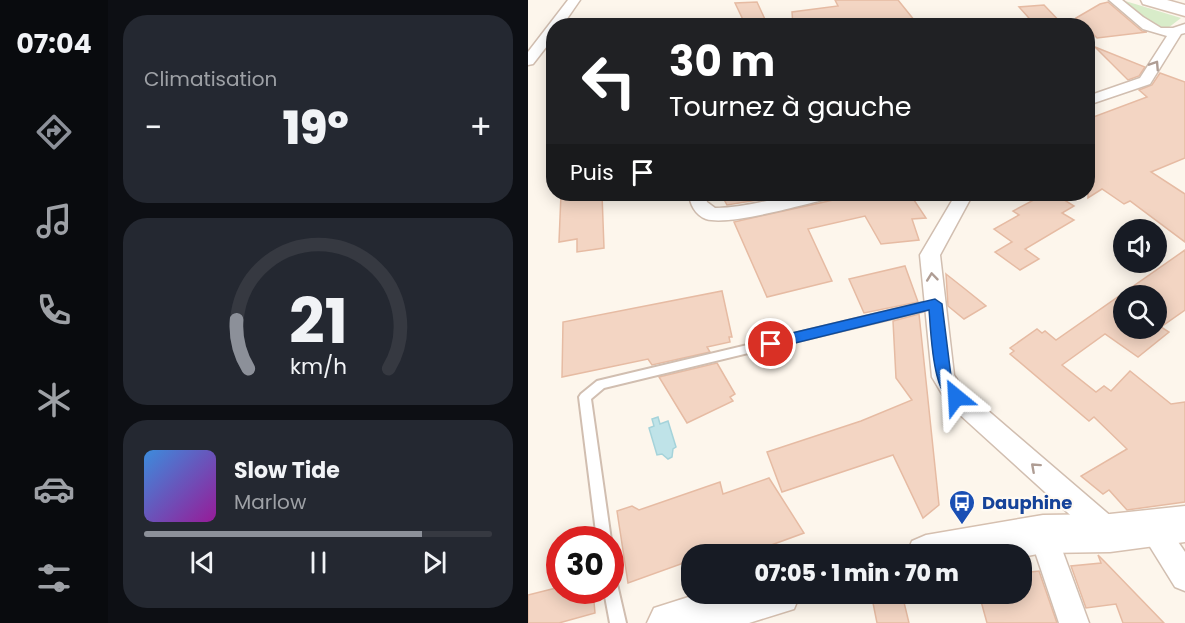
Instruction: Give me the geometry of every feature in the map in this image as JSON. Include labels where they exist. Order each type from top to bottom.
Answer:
[{"type":"street","points":[[1115,0],[1148,27],[1158,32],[1180,31]]},
{"type":"street","points":[[1149,0],[1184,10]]},
{"type":"street","points":[[561,18],[572,4]]},
{"type":"street","points":[[1095,98],[1144,81],[1180,31]]},
{"type":"street","points":[[528,62],[546,38]]},
{"type":"street","points":[[698,201],[710,214],[731,214],[793,201]]},
{"type":"street","points":[[960,201],[930,255],[943,377],[956,397],[1110,533]]},
{"type":"street","points":[[987,544],[1042,534],[1110,533],[1169,526],[1185,577]]},
{"type":"street","points":[[1042,534],[1074,623]]},
{"type":"street","points":[[669,623],[741,604]]},
{"type":"lane","points":[[601,526],[585,396],[601,384],[935,304]]},
{"type":"lane","points":[[614,604],[618,623]]},
{"type":"green space","points":[[1122,0],[1181,18],[1164,31],[1158,29]]},
{"type":"water","points":[[658,417],[660,424],[668,421],[676,447],[673,449],[672,457],[668,459],[662,454],[657,455],[649,428],[654,426],[652,419]]},
{"type":"building","points":[[835,0],[898,0],[913,18],[792,18],[792,12],[838,6]]},
{"type":"building","points":[[757,2],[764,18],[742,18],[735,3]]},
{"type":"building","points":[[1108,2],[1142,31],[1147,32],[1097,38],[1095,18],[1076,18]]},
{"type":"building","points":[[1044,5],[1056,18],[1029,18],[1019,7]]},
{"type":"building","points":[[1095,47],[1145,67],[1139,76],[1128,80]]},
{"type":"building","points":[[1160,73],[1185,82],[1185,158],[1151,172],[1185,194],[1185,242],[1167,229],[1167,219],[1154,219],[1130,201],[1124,204],[1102,189],[1095,194],[1095,116],[1147,97],[1139,90],[1152,85]]},
{"type":"building","points":[[561,201],[602,201],[604,248],[577,252],[577,239],[559,242]]},
{"type":"building","points":[[725,201],[751,201],[727,205]]},
{"type":"building","points":[[828,201],[915,201],[926,218],[912,219],[919,240],[881,244],[865,216],[808,229],[832,281],[767,297],[734,222]]},
{"type":"building","points":[[1032,201],[1066,201],[1074,206],[1062,213],[1074,220],[1025,249],[1039,259],[1020,270],[995,252],[1012,242],[994,229],[1019,215],[1013,211]]},
{"type":"building","points":[[1185,250],[1185,310],[1167,323],[1167,285],[1135,285],[1152,273],[1167,273],[1167,263]]},
{"type":"building","points":[[905,266],[918,302],[864,313],[849,279]]},
{"type":"building","points":[[946,274],[986,306],[964,319],[948,306]]},
{"type":"building","points":[[722,291],[732,337],[729,337],[730,342],[707,347],[710,352],[652,365],[648,359],[562,377],[563,322]]},
{"type":"building","points":[[1113,300],[1113,339],[1160,339],[1138,357],[1105,334],[1062,365],[1096,392],[1104,386],[1111,391],[1130,371],[1171,404],[1185,402],[1185,502],[1127,510],[1109,490],[1103,494],[1081,476],[1127,449],[1094,417],[1089,421],[1010,354],[1014,351],[1010,348],[1037,329],[1042,333],[1045,331],[1056,340]]},
{"type":"building","points":[[919,314],[939,505],[923,518],[893,455],[782,492],[767,452],[861,421],[912,400],[896,378],[893,321]]},
{"type":"building","points":[[717,363],[735,394],[730,397],[733,401],[687,423],[659,377]]},
{"type":"building","points":[[769,478],[804,533],[774,544],[681,544],[681,564],[628,583],[624,557],[624,526],[619,526],[617,511],[632,506],[639,510],[720,482],[723,494]]},
{"type":"building","points":[[1098,555],[1164,623],[1123,623],[1116,604],[1086,608],[1071,566],[1101,563]]},
{"type":"building","points":[[1039,571],[1057,623],[987,623],[982,604],[1032,604],[1032,572]]},
{"type":"building","points":[[546,590],[546,604],[594,604],[595,613],[559,623],[528,623],[528,595]]},
{"type":"building","points":[[873,604],[904,604],[909,623],[877,623]]},
{"type":"place","name":"Dauphine","points":[[962,526]]},
{"type":"route","points":[[771,344],[935,304],[943,377],[956,397]]}]
